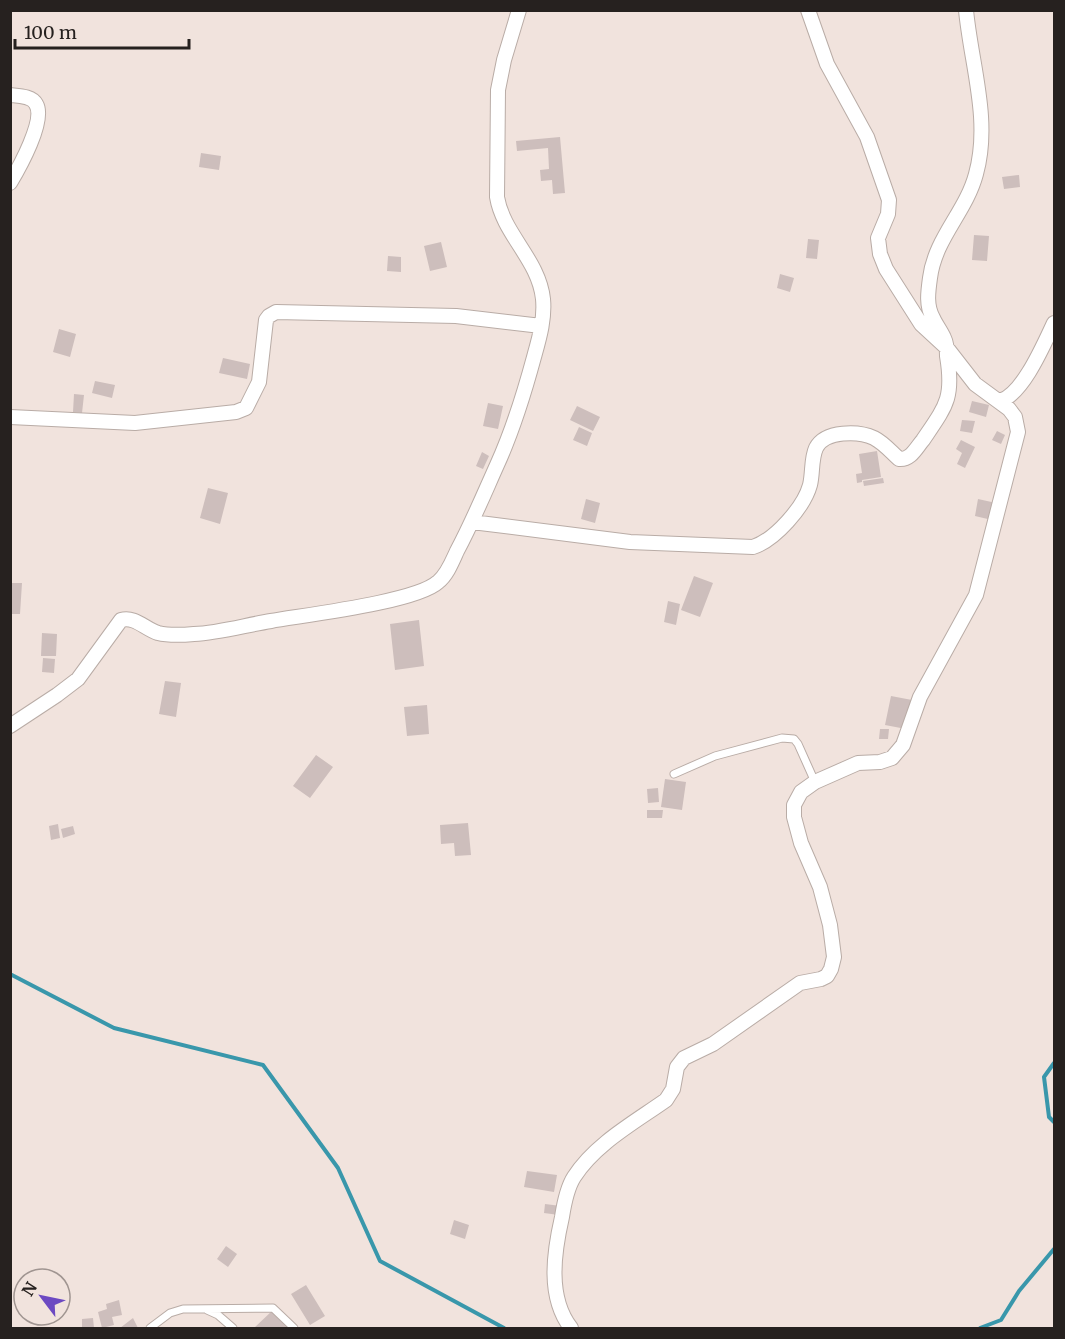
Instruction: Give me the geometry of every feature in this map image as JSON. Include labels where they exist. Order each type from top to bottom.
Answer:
[{"type":"street","points":[[10,726],[51,700],[78,679],[121,620],[130,619],[165,634],[198,634],[392,599],[423,591],[439,582],[444,575],[472,522],[510,435],[541,326],[543,297],[537,278],[530,262],[503,219],[497,196],[498,90],[504,60],[519,10]]},
{"type":"street","points":[[571,1329],[560,1305],[554,1268],[563,1208],[573,1178],[599,1149],[666,1100],[673,1089],[677,1067],[684,1058],[713,1044],[800,983],[821,980],[831,969],[834,957],[830,925],[820,887],[801,843],[794,817],[796,799],[801,792],[815,782],[858,763],[880,762],[892,758],[907,739],[920,697],[972,604],[982,574],[1018,432],[1015,417],[1000,401],[975,384],[947,348],[914,314],[883,261],[879,238],[888,214],[889,200],[870,144],[827,64],[808,10]]},
{"type":"street","points":[[472,522],[630,542],[738,548],[760,545],[771,538],[800,505],[810,485],[815,450],[825,439],[841,434],[864,436],[878,440],[899,459],[906,459],[914,453],[942,411],[948,397],[951,377],[945,339],[928,308],[931,270],[936,252],[971,187],[979,158],[981,117],[966,10]]},
{"type":"street","points":[[10,95],[33,100],[38,115],[27,149],[10,183]]},
{"type":"street","points":[[10,417],[135,423],[236,412],[246,408],[259,382],[266,320],[276,312],[456,316],[541,326]]},
{"type":"street","points":[[1000,401],[1011,394],[1027,374],[1054,323]]},
{"type":"lane","points":[[674,774],[715,756],[789,738],[794,739],[798,744],[815,782]]},
{"type":"lane","points":[[150,1329],[183,1309],[273,1308],[294,1329]]},
{"type":"lane","points":[[205,1309],[219,1315],[233,1329]]},
{"type":"building","points":[[560,137],[565,193],[553,194],[552,180],[541,181],[540,170],[549,169],[548,148],[517,151],[516,141]]},
{"type":"building","points":[[201,153],[221,156],[219,170],[199,167]]},
{"type":"building","points":[[1019,175],[1020,187],[1004,189],[1002,177]]},
{"type":"building","points":[[974,235],[989,236],[987,261],[972,260]]},
{"type":"building","points":[[808,239],[819,240],[817,259],[806,258]]},
{"type":"building","points":[[441,242],[447,267],[430,271],[424,246]]},
{"type":"building","points":[[388,256],[401,257],[401,272],[387,271]]},
{"type":"building","points":[[780,274],[794,278],[790,292],[777,288]]},
{"type":"building","points":[[59,329],[76,334],[70,357],[53,352]]},
{"type":"building","points":[[223,358],[250,364],[247,379],[219,373]]},
{"type":"building","points":[[95,381],[115,385],[112,398],[92,393]]},
{"type":"building","points":[[74,394],[84,395],[82,413],[73,412]]},
{"type":"building","points":[[972,401],[989,405],[986,417],[969,412]]},
{"type":"building","points":[[488,403],[503,406],[498,429],[483,426]]},
{"type":"building","points":[[577,406],[600,417],[593,431],[570,420]]},
{"type":"building","points":[[962,420],[975,421],[972,433],[960,431]]},
{"type":"building","points":[[579,427],[592,433],[587,446],[573,440]]},
{"type":"building","points":[[997,431],[1005,435],[1001,444],[992,440]]},
{"type":"building","points":[[961,440],[975,447],[965,468],[957,464],[962,453],[956,449]]},
{"type":"building","points":[[877,451],[881,477],[857,483],[856,474],[862,473],[859,454]]},
{"type":"building","points":[[482,452],[489,456],[483,469],[476,466]]},
{"type":"building","points":[[883,478],[884,483],[864,486],[863,481]]},
{"type":"building","points":[[208,488],[228,493],[220,524],[200,518]]},
{"type":"building","points":[[586,499],[600,503],[595,523],[581,519]]},
{"type":"building","points":[[978,499],[996,503],[992,520],[975,516]]},
{"type":"building","points":[[694,576],[713,583],[700,617],[681,610]]},
{"type":"building","points":[[10,583],[22,583],[20,614],[10,614]]},
{"type":"building","points":[[668,601],[680,604],[676,625],[664,622]]},
{"type":"building","points":[[419,620],[424,666],[395,670],[390,624]]},
{"type":"building","points":[[42,633],[57,634],[56,656],[41,656]]},
{"type":"building","points":[[43,658],[55,659],[54,673],[42,672]]},
{"type":"building","points":[[165,681],[181,683],[176,717],[159,714]]},
{"type":"building","points":[[891,696],[912,700],[906,729],[885,725]]},
{"type":"building","points":[[427,705],[429,734],[407,736],[404,707]]},
{"type":"building","points":[[880,729],[889,729],[888,739],[879,739]]},
{"type":"building","points":[[316,755],[333,767],[310,798],[293,786]]},
{"type":"building","points":[[665,779],[686,782],[682,810],[661,807]]},
{"type":"building","points":[[658,788],[659,802],[648,803],[647,789]]},
{"type":"building","points":[[647,810],[663,810],[662,818],[647,818]]},
{"type":"building","points":[[468,823],[471,855],[455,856],[454,843],[441,844],[440,825]]},
{"type":"building","points":[[58,824],[60,838],[51,840],[49,826]]},
{"type":"building","points":[[73,826],[75,834],[63,838],[61,829]]},
{"type":"building","points":[[527,1171],[557,1175],[554,1192],[524,1187]]},
{"type":"building","points":[[545,1204],[561,1206],[559,1215],[544,1213]]},
{"type":"building","points":[[454,1220],[469,1225],[465,1239],[450,1234]]},
{"type":"building","points":[[226,1246],[237,1254],[228,1267],[217,1259]]},
{"type":"building","points":[[306,1285],[325,1316],[310,1325],[291,1294]]},
{"type":"building","points":[[119,1300],[122,1315],[112,1317],[114,1325],[102,1328],[98,1312],[107,1309],[106,1304]]},
{"type":"building","points":[[273,1310],[291,1328],[254,1328]]},
{"type":"building","points":[[93,1318],[94,1328],[82,1328],[82,1319]]},
{"type":"building","points":[[133,1318],[138,1328],[120,1328]]},
{"type":"waterway","points":[[10,974],[114,1028],[263,1065],[338,1168],[380,1261],[504,1328]]},
{"type":"waterway","points":[[1054,1063],[1044,1077],[1049,1117],[1054,1122]]},
{"type":"waterway","points":[[980,1328],[1001,1320],[1019,1291],[1054,1249]]}]
